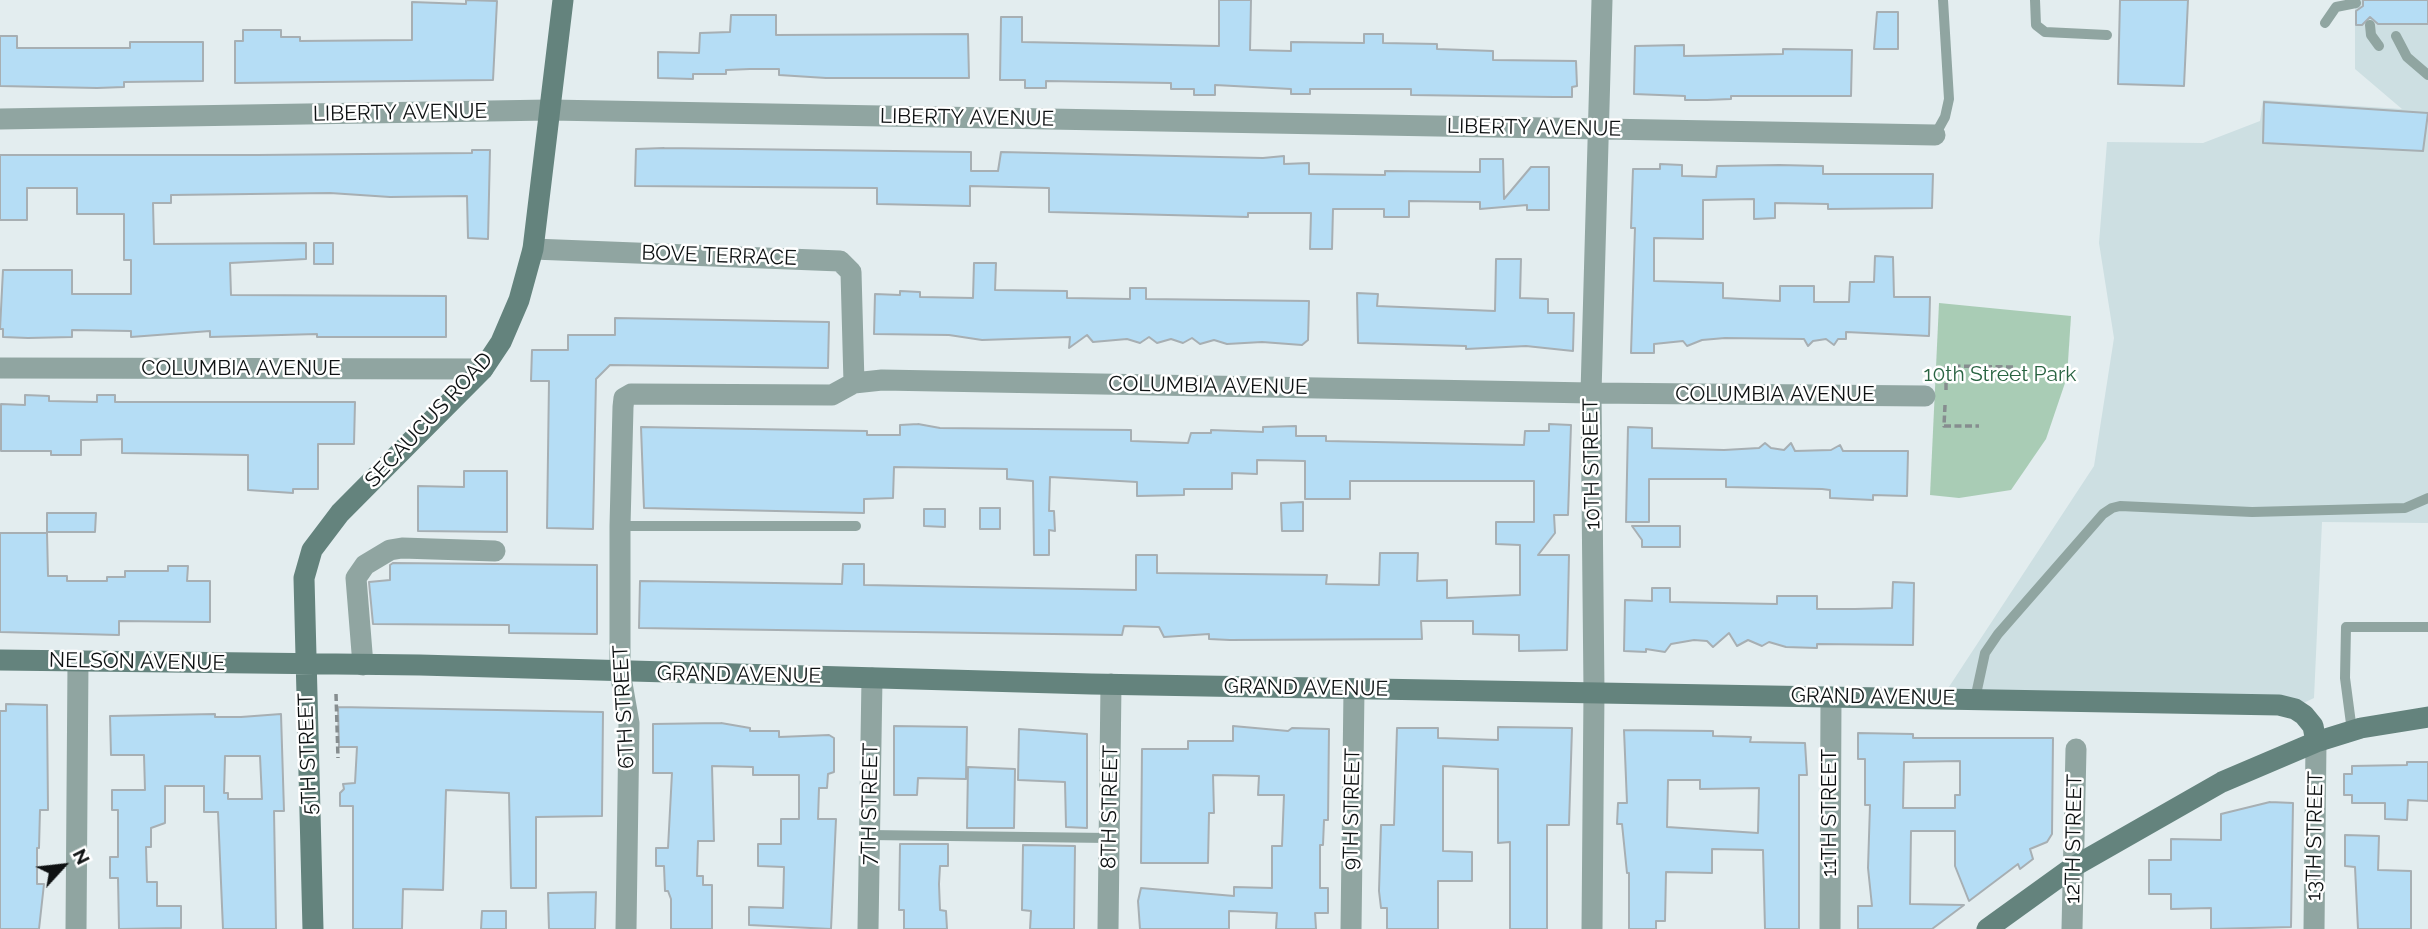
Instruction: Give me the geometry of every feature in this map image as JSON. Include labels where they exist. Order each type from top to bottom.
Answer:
[{"type":"street","name":"SECAUCUS ROAD","points":[[304,578],[312,550],[340,513],[483,369],[501,342],[519,300],[533,249],[563,0]]},
{"type":"street","name":"10TH STREET","points":[[1592,929],[1594,691],[1591,393],[1602,0]]},
{"type":"street","name":"LIBERTY AVENUE","points":[[0,120],[550,110],[1935,135]]},
{"type":"street","name":"BOVE TERRACE","points":[[533,249],[840,261],[851,272],[850,321],[854,383]]},
{"type":"street","name":"COLUMBIA AVENUE","points":[[0,368],[483,369]]},
{"type":"street","name":"COLUMBIA AVENUE","points":[[620,526],[623,407],[624,398],[631,394],[832,395],[854,383],[896,380],[1591,393],[1925,396]]},
{"type":"street","name":"6TH STREET","points":[[620,526],[620,672],[629,723],[626,929]]},
{"type":"street","points":[[363,665],[356,578],[365,565],[390,550],[402,548],[495,551]]},
{"type":"street","name":"5TH STREET","points":[[304,578],[313,929]]},
{"type":"street","name":"NELSON AVENUE","points":[[0,660],[274,664]]},
{"type":"street","points":[[76,929],[78,662]]},
{"type":"street","name":"GRAND AVENUE","points":[[274,664],[1354,689],[1594,691],[2279,705],[2295,709],[2304,715],[2313,726],[2316,742]]},
{"type":"street","name":"7TH STREET","points":[[868,929],[872,678]]},
{"type":"street","name":"8TH STREET","points":[[1108,929],[1111,684]]},
{"type":"street","name":"9TH STREET","points":[[1351,929],[1354,689]]},
{"type":"street","name":"11TH STREET","points":[[1829,929],[1831,697]]},
{"type":"street","points":[[1987,929],[2073,867],[2210,788],[2316,742],[2351,731],[2428,717]]},
{"type":"street","name":"13TH STREET","points":[[2314,929],[2316,742]]},
{"type":"street","name":"12TH STREET","points":[[2072,929],[2076,749]]},
{"type":"lane","points":[[1935,135],[1945,117],[1949,99],[1943,0]]},
{"type":"lane","points":[[2035,0],[2036,25],[2045,32],[2107,35]]},
{"type":"lane","points":[[2325,23],[2336,8],[2356,2]]},
{"type":"lane","points":[[2370,24],[2371,35],[2379,46]]},
{"type":"lane","points":[[2396,36],[2407,57],[2428,75]]},
{"type":"lane","points":[[1975,699],[1985,653],[1998,634],[2103,514],[2112,508],[2120,506],[2252,512],[2404,508],[2428,498]]},
{"type":"lane","points":[[620,526],[856,526]]},
{"type":"lane","points":[[2351,731],[2346,678],[2346,627],[2428,627]]},
{"type":"lane","points":[[869,835],[1109,838]]},
{"type":"path","points":[[1979,426],[1944,426],[1946,366],[2014,367]]},
{"type":"path","points":[[336,694],[338,758]]},
{"type":"shaded area","points":[[2355,0],[2428,0],[2428,523],[2322,522],[2314,698],[2278,715],[1941,699],[2094,466],[2114,338],[2099,243],[2107,142],[2203,143],[2260,121],[2263,100],[2402,109],[2355,69]]},
{"type":"green space","name":"10th Street Park","points":[[1939,303],[2071,316],[2067,377],[2046,439],[2011,490],[1959,498],[1930,495]]},
{"type":"building","points":[[466,0],[497,1],[493,80],[235,83],[235,41],[243,41],[243,30],[281,30],[281,37],[300,37],[300,41],[412,40],[412,2],[466,4]]},
{"type":"building","points":[[1219,0],[1251,0],[1250,50],[1291,51],[1291,42],[1364,43],[1364,34],[1383,34],[1383,43],[1437,44],[1437,49],[1493,51],[1493,60],[1576,61],[1577,86],[1572,87],[1572,97],[1411,95],[1411,89],[1310,89],[1310,94],[1291,94],[1291,89],[1215,85],[1215,95],[1194,95],[1194,89],[1171,89],[1171,83],[1046,81],[1046,88],[1025,88],[1025,80],[1000,80],[1001,17],[1022,17],[1022,42],[1219,46]]},
{"type":"building","points":[[2120,0],[2188,0],[2184,86],[2118,84]]},
{"type":"building","points":[[2363,0],[2428,0],[2428,24],[2378,24],[2370,17],[2362,25],[2356,25],[2356,11],[2363,6]]},
{"type":"building","points":[[1877,12],[1898,12],[1898,49],[1874,49]]},
{"type":"building","points":[[731,15],[776,15],[776,35],[968,34],[969,78],[826,78],[779,75],[779,69],[750,69],[726,70],[726,74],[693,74],[693,79],[658,78],[658,52],[699,53],[700,33],[730,32]]},
{"type":"building","points":[[0,36],[17,36],[17,48],[130,48],[130,42],[203,42],[203,81],[124,82],[124,87],[97,88],[0,86]]},
{"type":"building","points":[[1684,45],[1684,56],[1783,54],[1783,49],[1852,50],[1851,96],[1731,96],[1731,99],[1685,100],[1685,96],[1634,94],[1635,46]]},
{"type":"building","points":[[2264,102],[2428,113],[2423,151],[2263,143]]},
{"type":"building","points":[[636,149],[971,152],[971,171],[998,171],[1001,152],[1263,158],[1284,156],[1284,164],[1309,163],[1309,174],[1385,175],[1385,171],[1480,172],[1480,159],[1503,159],[1504,199],[1531,167],[1549,167],[1549,210],[1527,210],[1527,205],[1480,209],[1480,202],[1409,201],[1409,217],[1384,217],[1384,209],[1333,209],[1332,249],[1310,249],[1311,213],[1248,213],[1248,217],[1049,212],[1049,188],[970,186],[970,206],[877,204],[877,188],[635,186]]},
{"type":"building","points":[[472,150],[490,150],[488,239],[468,238],[467,196],[390,197],[330,193],[171,195],[171,203],[153,203],[154,244],[306,243],[306,259],[230,263],[231,295],[446,296],[446,337],[317,337],[317,334],[210,337],[210,331],[131,337],[131,331],[72,330],[72,337],[3,337],[3,329],[0,329],[3,270],[72,270],[72,294],[131,294],[131,260],[124,260],[124,214],[77,214],[77,188],[27,188],[27,220],[0,220],[0,155],[472,153]]},
{"type":"building","points":[[1660,164],[1682,165],[1682,176],[1716,177],[1717,166],[1779,165],[1823,166],[1823,174],[1933,174],[1932,208],[1828,209],[1828,204],[1775,203],[1775,218],[1754,219],[1754,199],[1703,200],[1703,239],[1654,238],[1654,281],[1723,283],[1723,298],[1780,301],[1780,286],[1814,286],[1814,302],[1849,302],[1850,282],[1874,282],[1875,256],[1893,257],[1894,297],[1930,297],[1929,336],[1846,332],[1846,339],[1838,339],[1834,345],[1826,339],[1813,341],[1808,346],[1804,339],[1725,338],[1702,340],[1687,346],[1683,341],[1654,344],[1654,353],[1631,353],[1635,228],[1631,228],[1633,169],[1660,169]]},
{"type":"building","points":[[314,243],[333,243],[333,264],[314,264]]},
{"type":"building","points":[[1496,259],[1521,259],[1520,298],[1548,299],[1548,313],[1574,313],[1573,351],[1526,346],[1466,349],[1466,346],[1358,343],[1357,293],[1378,294],[1377,306],[1495,311]]},
{"type":"building","points":[[974,263],[996,263],[995,290],[1067,291],[1067,298],[1130,299],[1130,288],[1146,288],[1146,299],[1309,301],[1308,340],[1302,345],[1262,342],[1227,344],[1214,340],[1200,344],[1192,338],[1183,343],[1171,339],[1157,343],[1149,337],[1140,343],[1127,339],[1093,342],[1087,335],[1069,348],[1070,337],[982,340],[949,335],[874,334],[875,294],[900,295],[900,291],[920,292],[920,297],[973,298]]},
{"type":"building","points":[[615,318],[829,322],[828,368],[610,365],[596,379],[593,529],[547,528],[549,381],[531,381],[532,350],[568,350],[568,335],[615,335]]},
{"type":"building","points":[[25,395],[49,396],[49,401],[97,402],[97,395],[115,395],[115,402],[355,402],[354,444],[318,444],[318,489],[293,489],[293,493],[248,490],[248,455],[122,453],[122,439],[81,440],[81,455],[51,455],[51,451],[1,451],[1,404],[25,405]]},
{"type":"building","points":[[918,424],[940,428],[1131,430],[1131,441],[1188,443],[1191,433],[1211,433],[1211,430],[1263,432],[1263,427],[1296,426],[1296,436],[1326,436],[1326,441],[1524,445],[1525,431],[1549,431],[1549,424],[1571,425],[1568,515],[1554,515],[1555,533],[1538,555],[1569,555],[1567,650],[1519,651],[1519,635],[1473,634],[1473,621],[1421,621],[1422,639],[1230,640],[1209,639],[1209,634],[1164,637],[1159,627],[1124,626],[1122,635],[639,628],[640,581],[842,584],[843,564],[864,564],[864,585],[1136,590],[1136,555],[1157,555],[1157,573],[1327,575],[1326,584],[1379,585],[1380,553],[1418,553],[1417,581],[1447,580],[1447,598],[1520,595],[1520,545],[1496,544],[1496,522],[1534,522],[1534,481],[1350,481],[1350,499],[1305,499],[1305,461],[1257,460],[1257,474],[1232,473],[1232,489],[1184,489],[1184,495],[1137,496],[1137,482],[1050,477],[1049,511],[1054,511],[1055,531],[1049,530],[1049,555],[1034,555],[1033,481],[1007,479],[1007,469],[894,467],[893,498],[864,499],[864,513],[644,508],[641,427],[867,431],[867,435],[900,435],[900,425]]},
{"type":"building","points":[[1628,427],[1652,428],[1652,448],[1724,450],[1759,448],[1765,443],[1771,448],[1784,450],[1791,443],[1795,451],[1831,450],[1840,445],[1843,451],[1908,451],[1907,496],[1873,495],[1873,500],[1830,498],[1830,490],[1822,489],[1726,487],[1726,479],[1649,479],[1649,522],[1626,522]]},
{"type":"building","points":[[464,471],[507,471],[507,532],[418,531],[418,486],[464,487]]},
{"type":"building","points":[[1303,502],[1303,531],[1282,531],[1281,503]]},
{"type":"building","points":[[980,508],[1000,508],[1000,529],[980,529]]},
{"type":"building","points":[[924,509],[945,509],[945,527],[924,526]]},
{"type":"building","points":[[47,513],[96,513],[95,532],[47,532]]},
{"type":"building","points":[[1632,526],[1680,526],[1680,547],[1642,547],[1642,540]]},
{"type":"building","points":[[0,533],[47,533],[48,576],[67,576],[67,581],[107,581],[107,577],[125,577],[125,571],[168,571],[168,566],[188,566],[187,581],[210,581],[210,622],[119,621],[119,635],[0,632]]},
{"type":"building","points":[[390,565],[597,565],[597,634],[509,633],[509,625],[373,624],[369,582],[390,580]]},
{"type":"building","points":[[1893,582],[1914,583],[1913,645],[1817,644],[1817,648],[1786,647],[1769,642],[1762,646],[1748,640],[1737,646],[1729,633],[1713,647],[1707,641],[1694,640],[1671,644],[1665,652],[1646,649],[1646,652],[1624,651],[1625,600],[1652,601],[1652,588],[1670,588],[1670,602],[1777,604],[1777,596],[1817,596],[1817,609],[1855,609],[1892,608]]},
{"type":"building","points":[[6,704],[47,705],[48,810],[40,810],[37,848],[37,884],[44,884],[39,929],[0,929],[0,711],[6,711]]},
{"type":"building","points":[[338,707],[603,712],[602,816],[536,817],[536,888],[511,888],[509,793],[446,790],[443,890],[403,889],[402,929],[353,929],[353,806],[340,806],[340,793],[344,789],[343,784],[355,783],[357,747],[339,747]]},
{"type":"building","points":[[215,714],[215,717],[241,717],[281,714],[284,811],[274,811],[276,929],[223,929],[218,812],[204,812],[204,786],[165,786],[165,823],[151,828],[151,847],[146,847],[147,882],[157,882],[157,906],[181,906],[181,928],[119,929],[118,878],[110,878],[110,857],[118,857],[118,810],[112,810],[112,790],[145,790],[144,755],[111,755],[110,716]],"holes":[[[225,756],[260,756],[262,799],[228,799],[228,793],[224,793]]]},
{"type":"building","points":[[721,723],[750,728],[750,731],[779,731],[779,737],[829,735],[834,738],[834,772],[828,774],[827,788],[819,788],[818,819],[836,819],[831,929],[749,925],[749,907],[783,908],[784,867],[758,866],[758,844],[781,844],[781,819],[799,819],[799,775],[753,775],[753,767],[712,766],[714,841],[698,841],[697,876],[703,876],[703,885],[712,885],[712,929],[671,929],[671,899],[668,891],[665,891],[664,866],[656,866],[656,848],[668,848],[672,773],[653,773],[653,724]]},
{"type":"building","points":[[894,726],[967,727],[966,779],[918,778],[917,795],[894,795]]},
{"type":"building","points":[[1233,726],[1288,731],[1292,728],[1329,729],[1328,820],[1324,820],[1323,845],[1320,845],[1320,888],[1328,888],[1328,913],[1315,913],[1316,929],[1276,929],[1277,913],[1229,911],[1229,929],[1140,929],[1138,901],[1141,888],[1234,896],[1234,887],[1272,888],[1272,846],[1282,846],[1284,795],[1258,795],[1259,776],[1213,775],[1214,813],[1209,813],[1208,863],[1141,863],[1142,749],[1188,749],[1188,741],[1233,741]]},
{"type":"building","points":[[1498,727],[1572,728],[1569,825],[1547,825],[1547,929],[1510,929],[1510,842],[1498,843],[1498,769],[1443,766],[1443,851],[1472,852],[1472,881],[1438,881],[1438,929],[1387,929],[1387,908],[1381,908],[1379,891],[1381,825],[1394,825],[1397,728],[1438,728],[1438,738],[1498,740]]},
{"type":"building","points":[[1019,729],[1087,734],[1087,828],[1066,827],[1065,782],[1018,780]]},
{"type":"building","points":[[1624,730],[1713,731],[1713,736],[1751,737],[1750,742],[1805,743],[1807,775],[1799,775],[1799,929],[1765,929],[1763,850],[1712,849],[1712,873],[1666,872],[1665,921],[1656,921],[1656,929],[1629,929],[1629,873],[1622,824],[1617,824],[1618,803],[1627,803]],"holes":[[[1668,780],[1700,780],[1700,789],[1759,788],[1758,833],[1667,827]]]},
{"type":"building","points":[[1858,733],[1913,734],[1913,738],[2053,738],[2052,834],[2047,842],[2030,849],[2033,859],[2020,869],[2018,864],[1969,901],[1955,866],[1955,831],[1911,831],[1910,904],[1964,905],[1932,929],[1858,929],[1858,906],[1872,906],[1868,868],[1870,805],[1865,805],[1865,759],[1858,759]],"holes":[[[1960,761],[1960,795],[1955,795],[1955,808],[1903,808],[1904,762]]]},
{"type":"building","points":[[2407,762],[2428,762],[2428,801],[2408,800],[2407,820],[2385,819],[2385,803],[2352,803],[2352,795],[2344,795],[2344,774],[2352,774],[2352,766],[2407,765]]},
{"type":"building","points":[[968,767],[1015,769],[1014,828],[967,828]]},
{"type":"building","points":[[2270,802],[2293,803],[2291,927],[2211,929],[2211,908],[2171,909],[2171,894],[2149,894],[2149,860],[2171,860],[2171,839],[2221,840],[2221,814]]},
{"type":"building","points":[[2345,835],[2379,836],[2378,870],[2411,871],[2411,929],[2358,929],[2355,867],[2345,866]]},
{"type":"building","points":[[900,844],[948,844],[948,866],[940,866],[939,884],[940,910],[946,911],[947,929],[904,929],[904,910],[899,910]]},
{"type":"building","points":[[1023,845],[1075,846],[1074,929],[1030,929],[1031,911],[1022,910]]},
{"type":"building","points":[[596,892],[595,929],[549,929],[548,893]]},
{"type":"building","points":[[482,911],[506,911],[506,929],[481,929]]}]
